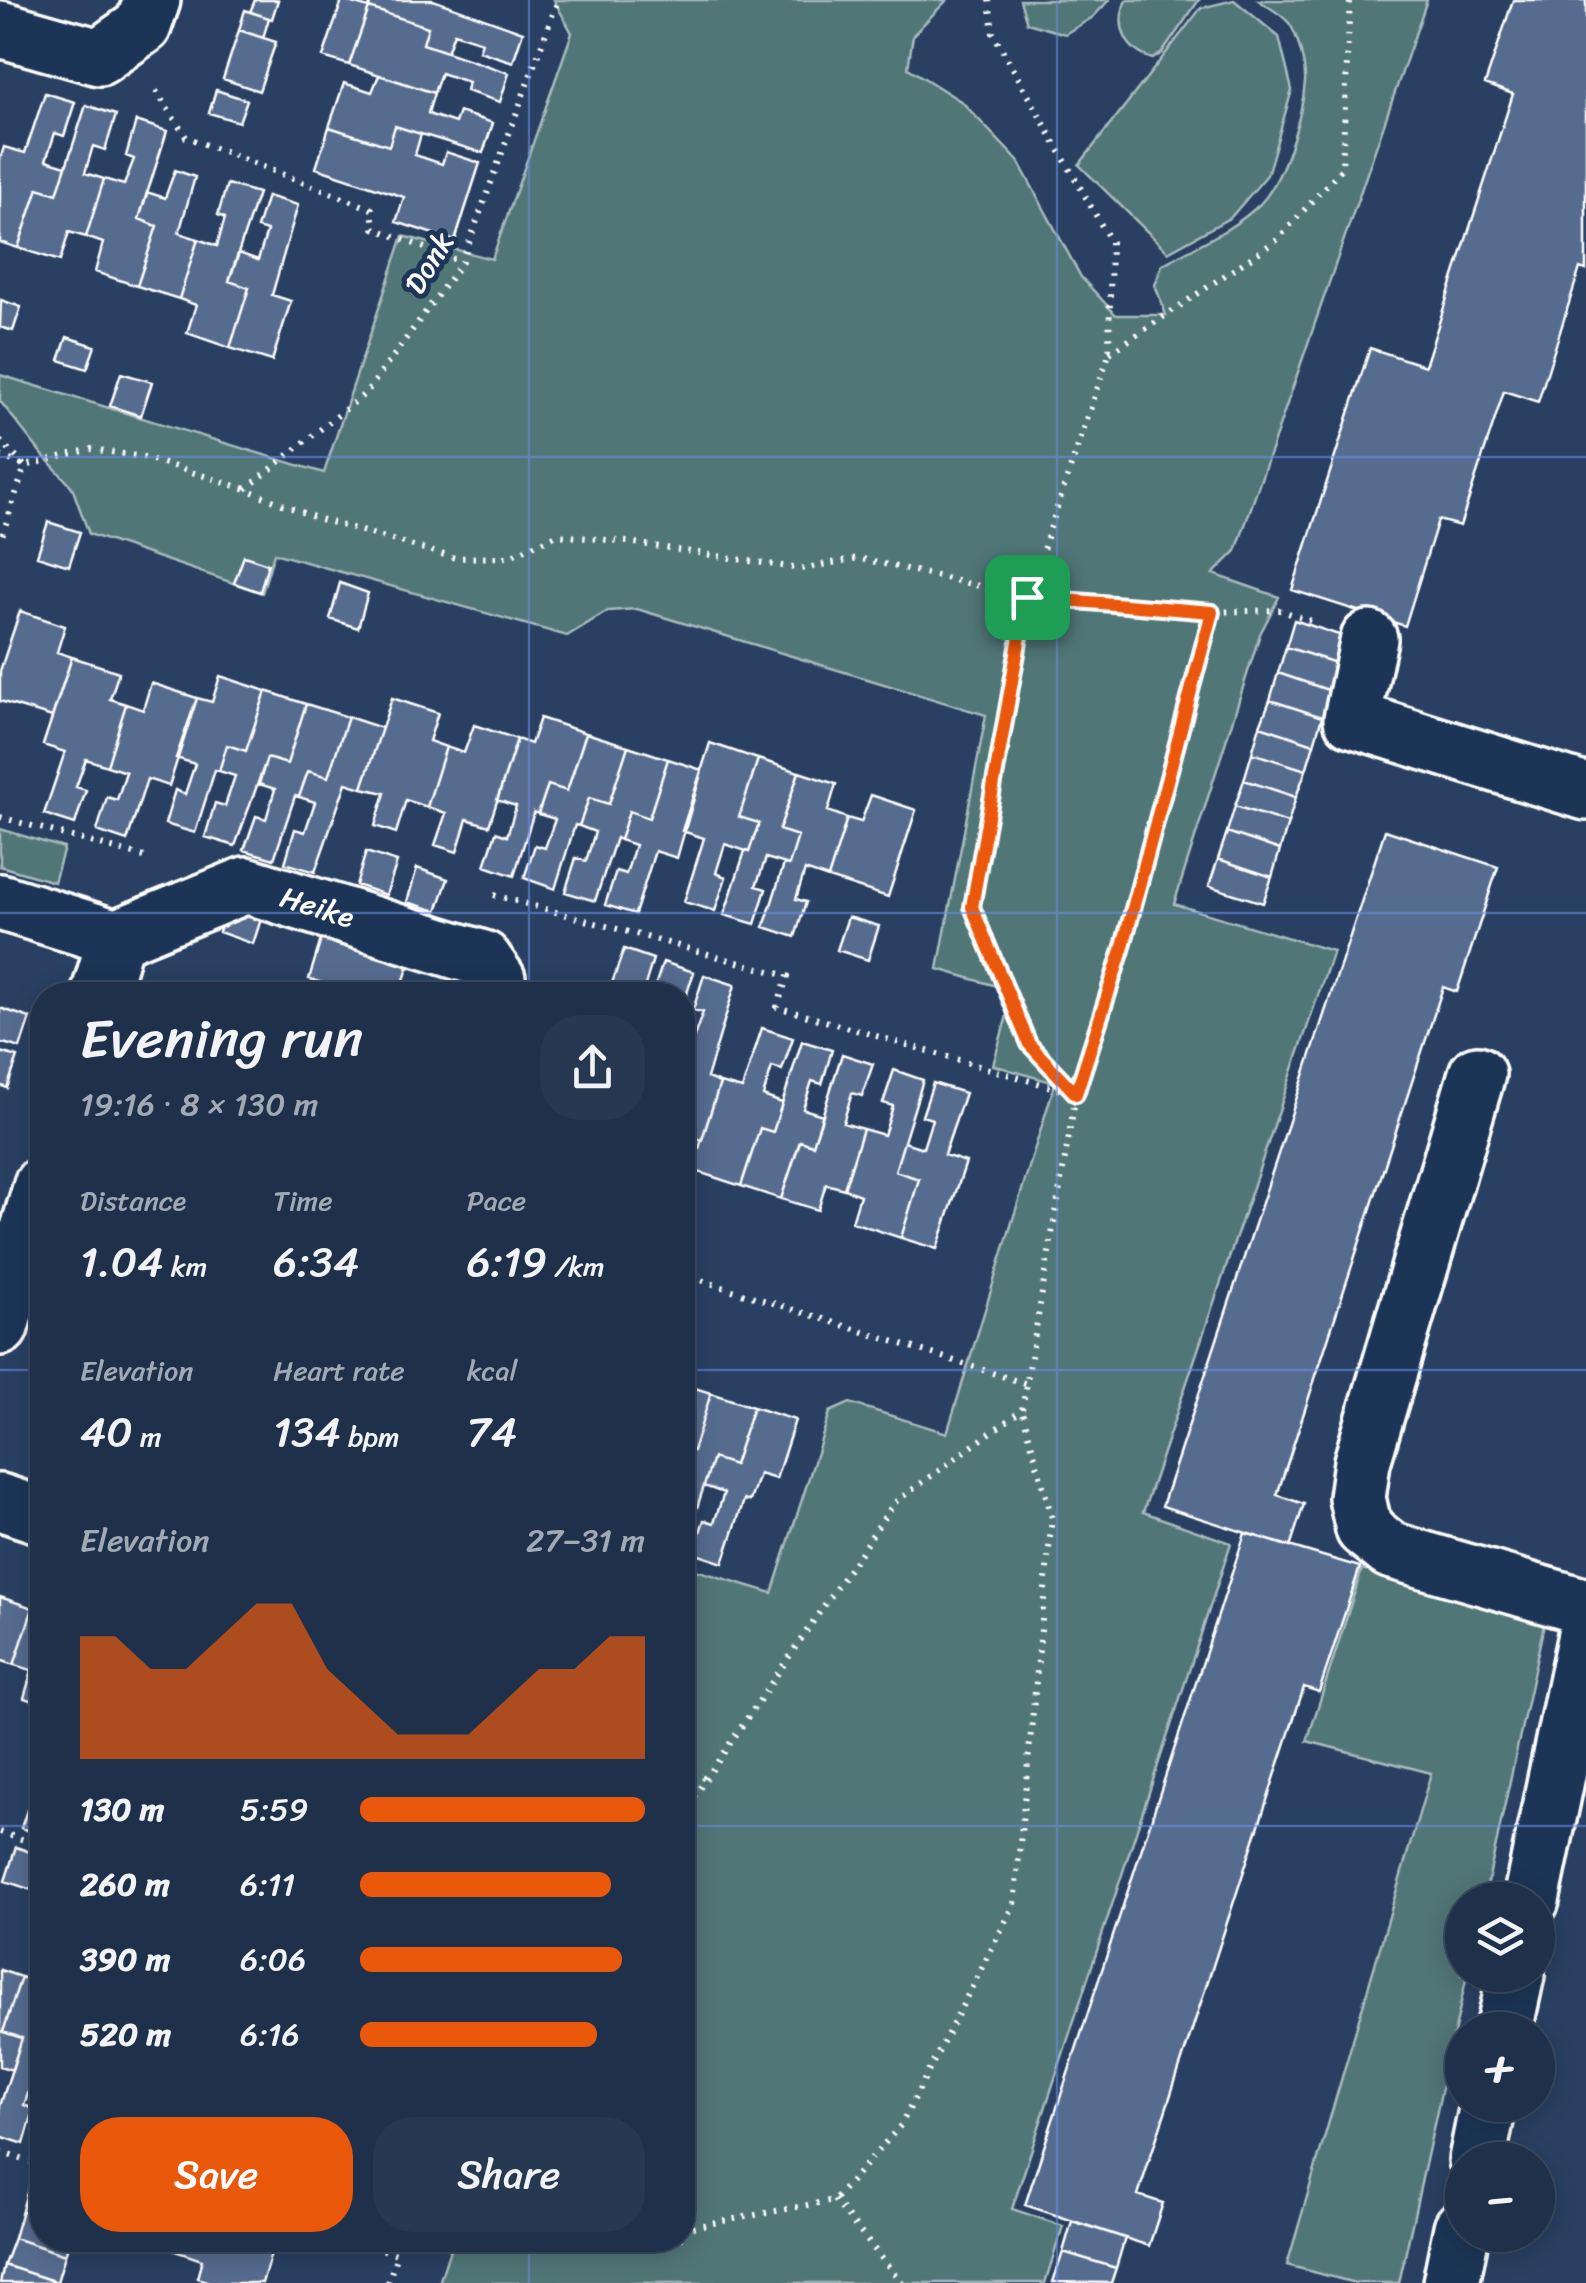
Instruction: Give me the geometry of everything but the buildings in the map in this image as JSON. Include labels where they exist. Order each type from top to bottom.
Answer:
[{"type":"street","points":[[7,31],[100,57],[138,20]]},
{"type":"street","points":[[1369,638],[1352,719],[1586,792]]},
{"type":"street","name":"Heike","points":[[116,938],[246,884],[483,959],[496,982]]},
{"type":"street","points":[[0,902],[116,938],[103,982]]},
{"type":"street","points":[[1477,1074],[1362,1462],[1357,1498],[1364,1528],[1390,1550],[1586,1607]]},
{"type":"street","points":[[0,1327],[30,1226]]},
{"type":"street","points":[[0,1502],[30,1512]]},
{"type":"street","points":[[1536,1882],[1586,1635]]},
{"type":"street","points":[[1451,2283],[1457,2252]]},
{"type":"path","name":"Donk","points":[[246,489],[367,392],[462,262],[558,0]]},
{"type":"path","points":[[989,0],[993,33],[1112,242],[1110,354],[1027,597],[972,907],[1029,1044],[1076,1094]]},
{"type":"path","points":[[1110,354],[1276,240],[1342,168],[1350,0]]},
{"type":"path","points":[[138,20],[186,137],[372,208],[374,228],[462,262]]},
{"type":"path","points":[[0,441],[26,466]]},
{"type":"path","points":[[0,456],[26,466],[91,449],[143,457],[246,489],[316,518],[455,558],[508,556],[557,535],[801,569],[858,558],[1027,597],[1212,612],[1278,610]]},
{"type":"path","points":[[0,542],[26,466]]},
{"type":"path","points":[[695,2227],[834,2200],[901,2125],[1014,1905],[1052,1518],[1022,1410],[1076,1094],[1122,950],[1212,612]]},
{"type":"path","points":[[0,817],[151,859]]},
{"type":"path","points":[[444,946],[467,887],[788,976],[777,1007],[1076,1094]]},
{"type":"path","points":[[695,1278],[1027,1384]]},
{"type":"path","points":[[695,1795],[894,1503],[1022,1410]]},
{"type":"path","points":[[695,1775],[706,1779]]},
{"type":"path","points":[[0,1832],[30,1842]]},
{"type":"path","points":[[0,2152],[30,2162]]},
{"type":"path","points":[[834,2200],[902,2283]]},
{"type":"path","points":[[388,2283],[397,2254],[391,2252]]},
{"type":"green space","points":[[554,0],[947,0],[913,35],[908,68],[962,102],[1018,161],[1081,277],[1116,315],[1166,315],[1155,285],[1162,265],[1225,230],[1260,204],[1277,179],[1296,129],[1305,82],[1298,43],[1286,20],[1258,0],[1427,0],[1236,551],[1213,574],[1279,597],[1260,634],[1174,904],[1333,951],[1143,1512],[1231,1543],[1012,2209],[1063,2226],[1045,2283],[439,2283],[449,2252],[695,2252],[695,1573],[696,1570],[772,1593],[830,1412],[850,1403],[947,1433],[1055,1083],[993,1065],[1014,991],[938,969],[986,715],[637,609],[608,611],[567,636],[274,553],[262,593],[89,534],[72,487],[0,401],[0,375],[324,473],[403,236],[492,259],[572,33]]},
{"type":"green space","points":[[1020,0],[1109,0],[1093,17],[1065,34],[1027,23]]},
{"type":"green space","points":[[1126,0],[1199,0],[1162,53],[1153,59],[1135,50],[1125,36],[1122,19]]},
{"type":"green space","points":[[1234,0],[1279,37],[1292,90],[1267,175],[1231,217],[1168,252],[1079,165],[1201,8]]},
{"type":"green space","points":[[0,829],[64,848],[54,882],[0,866]]},
{"type":"green space","points":[[1362,1569],[1545,1620],[1488,1882],[1445,1882],[1445,1992],[1463,1992],[1459,2012],[1445,2012],[1445,2075],[1399,2283],[1355,2283],[1287,2265],[1431,1773],[1307,1741]]},
{"type":"route","points":[[1027,597],[1212,612],[1122,950],[1076,1094],[1029,1044],[972,907],[1027,597]]}]
